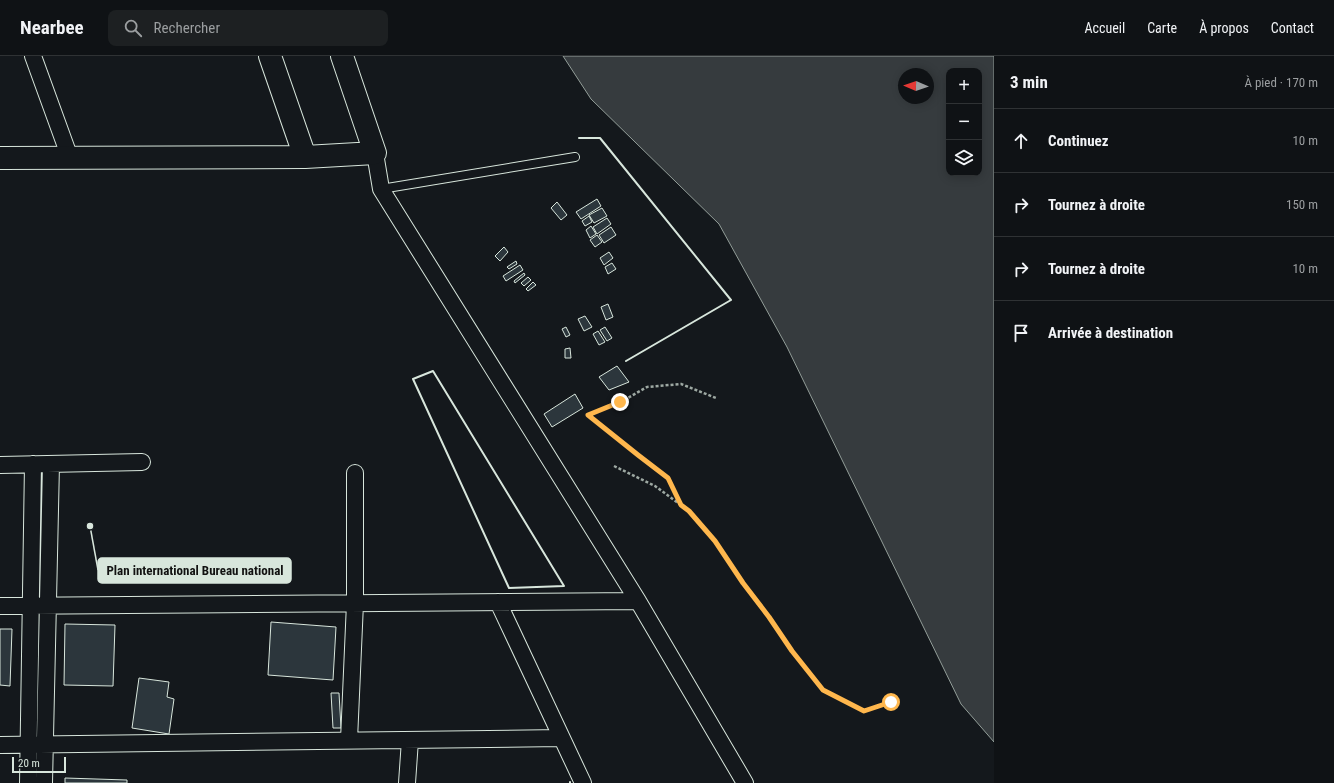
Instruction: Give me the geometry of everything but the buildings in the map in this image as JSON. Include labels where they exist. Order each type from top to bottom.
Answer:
[{"type":"street","points":[[33,56],[70,158]]},
{"type":"street","points":[[270,56],[305,157]]},
{"type":"street","points":[[342,56],[375,153],[381,189],[638,601],[745,783]]},
{"type":"street","points":[[0,158],[305,157],[375,153]]},
{"type":"street","points":[[0,465],[142,462]]},
{"type":"street","points":[[28,783],[33,464]]},
{"type":"street","points":[[44,783],[51,464]]},
{"type":"street","points":[[349,740],[355,603],[355,474]]},
{"type":"street","points":[[0,606],[638,601]]},
{"type":"street","points":[[498,602],[582,783]]},
{"type":"street","points":[[0,745],[561,738]]},
{"type":"street","points":[[407,783],[410,740]]},
{"type":"lane","points":[[381,189],[575,157]]},
{"type":"path","points":[[681,505],[668,478],[588,415],[620,402],[647,387],[681,384],[716,398]]},
{"type":"path","points":[[614,466],[655,486],[689,511],[715,541],[792,651],[823,690],[864,711],[891,702]]},
{"type":"shaded area","points":[[563,56],[994,56],[994,742],[961,704],[787,347],[719,224],[591,99]]},
{"type":"wall","points":[[579,138],[600,138],[731,300],[626,361]]},
{"type":"wall","points":[[433,371],[564,586],[509,588],[413,379],[433,371]]},
{"type":"place","name":"Plan international Bureau national","points":[[90,526]]},
{"type":"route","points":[[620,402],[588,415],[668,478],[681,505],[689,511],[715,541],[792,651],[823,690],[864,711],[891,702]]}]
